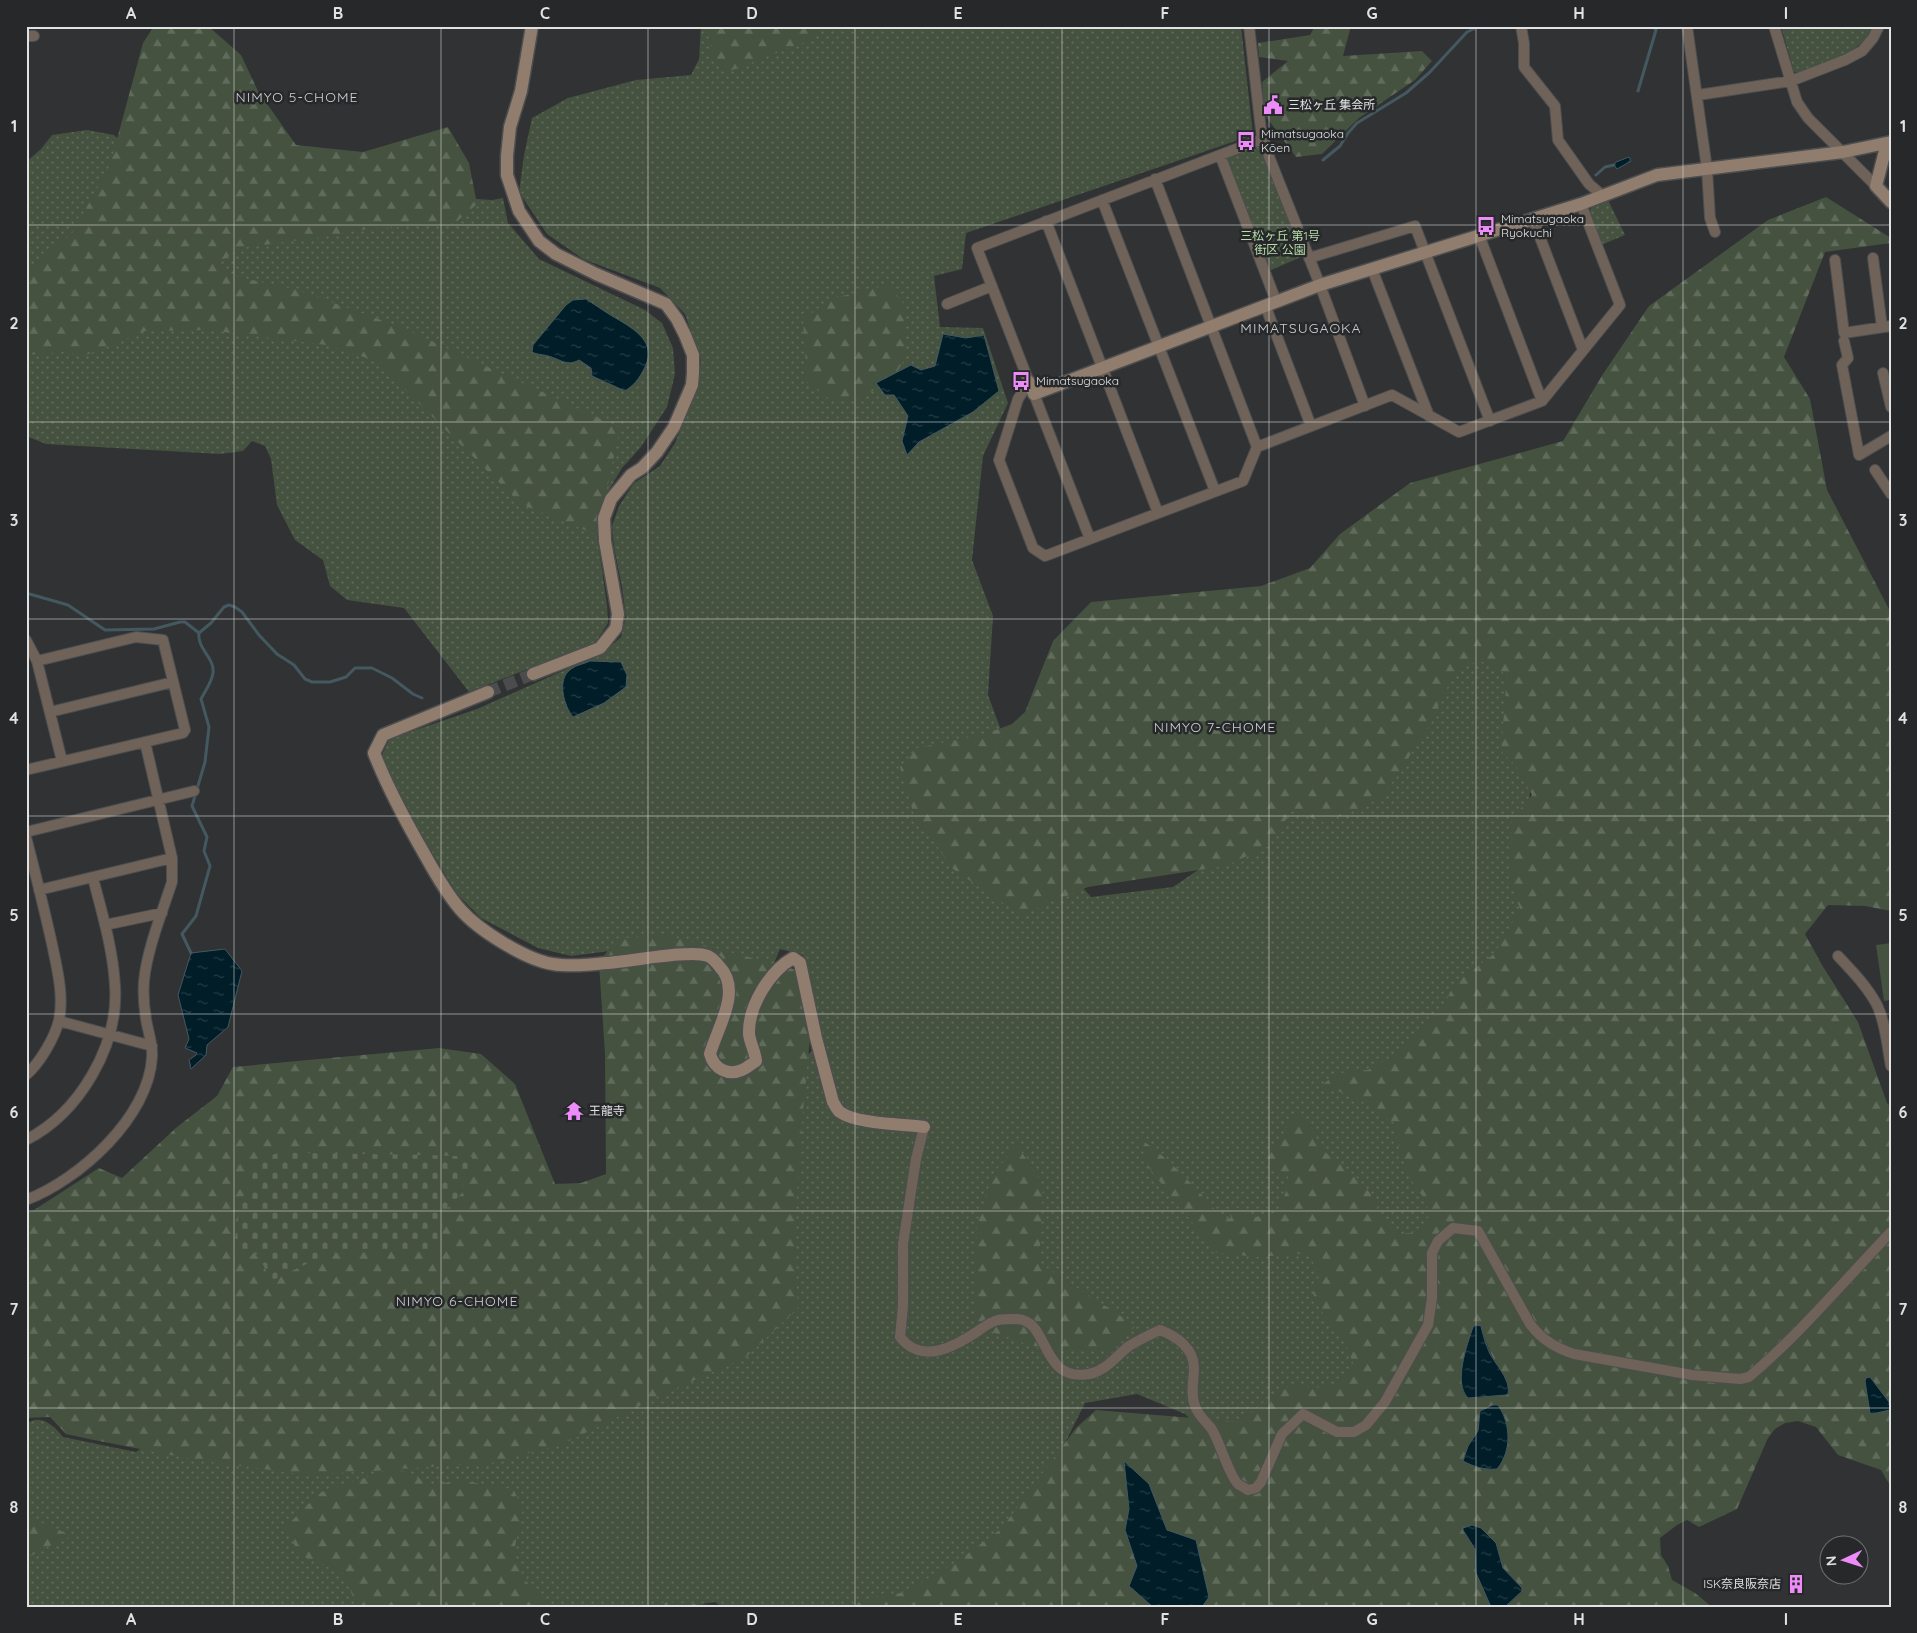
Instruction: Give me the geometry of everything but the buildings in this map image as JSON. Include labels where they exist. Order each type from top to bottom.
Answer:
[{"type":"street","points":[[532,26],[521,91],[510,127],[506,156],[507,175],[519,211],[539,241],[556,254],[596,274],[666,304],[685,334],[693,355],[692,385],[674,427],[657,452],[642,468],[631,475],[611,499],[604,518],[605,541],[618,614],[616,628],[600,648],[533,674]]},
{"type":"street","points":[[1248,26],[1262,139],[1310,258],[1365,406]]},
{"type":"street","points":[[1520,26],[1524,43],[1524,67],[1555,106],[1558,140],[1589,184],[1602,196]]},
{"type":"street","points":[[1687,26],[1707,169],[1710,218],[1715,232]]},
{"type":"street","points":[[1774,26],[1797,102],[1808,118],[1891,202]]},
{"type":"street","points":[[1698,95],[1791,81],[1845,60],[1862,51],[1873,38],[1878,26]]},
{"type":"street","points":[[1090,539],[977,248],[1262,139]]},
{"type":"street","points":[[1155,179],[1211,326],[1257,447],[1242,481],[1045,556],[1033,548],[999,460],[1018,399],[1032,388],[1102,368],[1211,326],[1270,303],[1320,285],[1581,204],[1657,175],[1843,152],[1889,142],[1876,186]]},
{"type":"street","points":[[1220,154],[1311,426]]},
{"type":"street","points":[[1102,200],[1215,491]]},
{"type":"street","points":[[1257,447],[1392,395],[1459,432],[1542,401],[1620,305],[1581,204]]},
{"type":"street","points":[[1532,219],[1583,350]]},
{"type":"street","points":[[1046,221],[1158,513]]},
{"type":"street","points":[[1310,258],[1415,226],[1490,421]]},
{"type":"street","points":[[1479,236],[1542,401]]},
{"type":"street","points":[[1835,260],[1844,333],[1886,327],[1873,258]]},
{"type":"street","points":[[1372,269],[1429,416]]},
{"type":"street","points":[[947,304],[992,286]]},
{"type":"street","points":[[1844,341],[1848,358],[1842,365],[1859,455],[1891,436]]},
{"type":"street","points":[[1883,373],[1891,406]]},
{"type":"street","points":[[1874,470],[1891,494]]},
{"type":"street","points":[[26,770],[183,733],[185,730],[163,640],[136,637],[37,661]]},
{"type":"street","points":[[26,640],[37,661],[62,761]]},
{"type":"street","points":[[50,712],[173,682]]},
{"type":"street","points":[[488,692],[383,735],[374,754],[391,794],[420,845],[449,894],[465,914],[510,947],[539,961],[554,964],[606,963],[689,954],[707,956],[719,965],[727,976],[730,995],[710,1054],[716,1067],[730,1072],[744,1070],[756,1061],[755,1050],[749,1036],[750,1025],[763,987],[793,958],[800,963],[833,1102],[839,1111],[851,1117],[865,1120],[924,1127],[916,1159],[903,1244],[903,1306],[900,1337],[906,1345],[922,1353],[934,1351],[958,1343],[998,1320],[1018,1319],[1027,1321],[1034,1327],[1050,1358],[1058,1367],[1068,1373],[1090,1374],[1108,1365],[1140,1340],[1160,1330],[1168,1333],[1177,1338],[1192,1356],[1194,1367],[1194,1406],[1201,1418],[1211,1429],[1238,1484],[1248,1490],[1256,1488],[1262,1482],[1282,1434],[1303,1414],[1337,1432],[1354,1432],[1366,1425],[1385,1402],[1428,1325],[1432,1298],[1432,1253],[1438,1240],[1453,1228],[1478,1232],[1530,1324],[1539,1335],[1558,1349],[1574,1354],[1692,1374],[1740,1379],[1750,1376],[1798,1333],[1891,1232]]},
{"type":"street","points":[[26,1200],[59,1183],[96,1155],[129,1119],[144,1089],[152,1060],[152,1046],[146,1021],[144,980],[148,960],[172,882],[172,858],[145,742]]},
{"type":"street","points":[[26,832],[194,791]]},
{"type":"street","points":[[26,837],[30,867],[39,890],[60,988],[59,1020],[47,1048],[26,1075]]},
{"type":"street","points":[[39,890],[172,858]]},
{"type":"street","points":[[26,1140],[46,1128],[80,1096],[92,1076],[113,1019],[115,988],[113,963],[93,878]]},
{"type":"street","points":[[105,926],[162,913]]},
{"type":"street","points":[[1838,956],[1860,978],[1876,1005],[1882,1021],[1891,1066]]},
{"type":"street","points":[[59,1020],[152,1046]]},
{"type":"green space","points":[[154,26],[208,26],[241,55],[258,91],[296,145],[363,152],[448,127],[469,163],[477,204],[455,223],[359,230],[323,237],[240,248],[219,263],[233,276],[298,290],[403,328],[620,428],[597,535],[521,504],[376,361],[326,345],[208,330],[145,331],[86,355],[63,352],[26,355],[26,272],[73,232],[110,165],[143,43]]},
{"type":"green space","points":[[701,26],[1241,26],[1253,135],[966,233],[962,269],[934,276],[940,327],[983,328],[1008,403],[983,456],[972,560],[993,616],[988,695],[1042,841],[1091,897],[1173,887],[1270,821],[1443,655],[1512,667],[1531,778],[1519,940],[1444,1199],[1348,1423],[1243,1464],[1185,1414],[1137,1394],[1085,1403],[1039,1495],[957,1591],[897,1607],[722,1607],[715,1602],[681,1607],[26,1607],[26,1425],[31,1421],[41,1420],[46,1422],[63,1437],[136,1452],[157,1437],[212,1436],[822,1045],[803,955],[780,949],[763,990],[688,941],[571,956],[538,948],[481,918],[457,894],[425,841],[381,758],[389,739],[477,709],[603,653],[621,637],[626,617],[612,526],[619,506],[634,483],[660,466],[675,443],[696,391],[701,360],[685,314],[660,288],[583,259],[547,234],[519,192],[532,118],[568,98],[636,80],[691,75],[699,59]]},
{"type":"green space","points":[[711,26],[830,26],[802,43],[730,71],[711,58]]},
{"type":"green space","points":[[1315,26],[1351,26],[1343,56],[1422,51],[1432,61],[1415,80],[1359,118],[1322,154],[1296,157],[1264,114],[1262,82],[1288,61],[1259,57],[1258,43],[1310,35]]},
{"type":"green space","points":[[1781,26],[1873,26],[1867,36],[1851,51],[1831,62],[1798,73],[1794,72]]},
{"type":"green space","points":[[87,130],[114,135],[129,151],[462,198],[492,200],[503,198],[508,223],[539,259],[645,310],[662,323],[673,348],[675,374],[667,407],[641,447],[622,468],[610,488],[597,535],[608,623],[595,643],[469,692],[404,608],[347,600],[330,586],[323,560],[295,540],[277,505],[271,459],[265,446],[252,441],[243,451],[220,454],[46,444],[26,436],[26,162],[41,149],[52,135]]},
{"type":"green space","name":"三松ヶ丘 第1号 街区 公園","points":[[1260,145],[1308,254],[1269,271],[1227,160],[1228,157]]},
{"type":"green space","points":[[1826,197],[1891,238],[1891,243],[1825,252],[1784,357],[1810,399],[1827,490],[1891,613],[1891,911],[1865,906],[1828,905],[1805,934],[1858,1022],[1887,1103],[1891,1107],[1891,1487],[1881,1470],[1838,1455],[1816,1427],[1798,1421],[1785,1423],[1775,1429],[1768,1438],[1737,1509],[1699,1527],[1687,1520],[1660,1538],[1661,1555],[1668,1566],[1672,1580],[1695,1593],[1712,1607],[1505,1607],[1522,1592],[1522,1588],[1503,1568],[1499,1559],[1498,1547],[1481,1528],[1463,1530],[1475,1549],[1475,1569],[1491,1607],[1202,1607],[1209,1596],[1167,1530],[1149,1484],[1124,1462],[1129,1509],[1125,1530],[1153,1607],[845,1607],[867,1599],[905,1592],[958,1561],[1002,1528],[1076,1428],[1096,1410],[1241,1422],[1264,1402],[1289,1386],[1323,1388],[1343,1381],[1353,1363],[1343,1337],[1321,1311],[1313,1293],[1319,1276],[1309,1253],[1257,1257],[1212,1252],[1189,1218],[1149,1168],[1138,1137],[1162,1155],[1184,1176],[1223,1220],[1231,1218],[1229,1210],[1235,1207],[1256,1217],[1277,1212],[1286,1192],[1288,1176],[1273,1171],[1268,1158],[1292,1119],[1300,1115],[1309,1122],[1325,1152],[1353,1174],[1370,1193],[1384,1220],[1395,1234],[1412,1233],[1428,1223],[1427,1202],[1412,1182],[1401,1155],[1393,1122],[1369,1105],[1352,1096],[1323,1090],[1321,1086],[1331,1078],[1347,1071],[1368,1070],[1391,1057],[1420,1032],[1444,1005],[1454,984],[1494,954],[1520,909],[1510,881],[1512,819],[1532,795],[1516,766],[1501,751],[1507,675],[1483,662],[1464,664],[1444,692],[1430,725],[1383,796],[1357,810],[1323,822],[1292,811],[1267,847],[1225,866],[1088,887],[1021,915],[953,869],[913,812],[900,767],[917,748],[985,734],[1012,724],[1025,712],[1053,641],[1091,602],[1261,586],[1310,568],[1340,534],[1410,483],[1563,441],[1603,374],[1649,306],[1768,220]],"holes":[[[1481,1326],[1492,1356],[1508,1384],[1506,1395],[1477,1398],[1463,1392],[1463,1367],[1472,1331]],[[1493,1405],[1501,1410],[1506,1425],[1508,1441],[1464,1461],[1468,1446],[1478,1431],[1480,1411]]]},
{"type":"green space","points":[[1608,200],[1625,235],[1601,245],[1589,211],[1593,206]]},
{"type":"green space","points":[[888,285],[903,303],[905,349],[903,362],[890,382],[859,398],[831,400],[807,383],[803,319],[834,298]]},
{"type":"green space","points":[[666,935],[816,975],[803,1110],[794,1236],[798,1308],[746,1357],[661,1395],[563,1444],[491,1463],[398,1469],[434,1485],[458,1480],[513,1489],[523,1508],[513,1556],[526,1581],[548,1607],[357,1607],[344,1574],[300,1555],[285,1528],[319,1493],[389,1470],[308,1475],[196,1460],[66,1434],[50,1417],[26,1418],[26,1212],[34,1210],[99,1168],[122,1178],[177,1127],[217,1096],[233,1067],[439,1048],[481,1054],[515,1084],[555,1184],[581,1183],[606,1174],[605,1054],[599,963],[616,939]]},
{"type":"green space","points":[[1891,943],[1891,1000],[1884,1001],[1876,945]]},
{"type":"green space","points":[[1017,1145],[1043,1185],[1039,1263],[1136,1326],[1105,1351],[1045,1350],[989,1331],[974,1318],[977,1226],[992,1175]]},
{"type":"green space","points":[[281,1152],[472,1157],[473,1165],[463,1175],[462,1193],[443,1213],[442,1251],[329,1253],[271,1281],[258,1254],[238,1256],[234,1245],[240,1208],[258,1160]]},
{"type":"green space","points":[[26,1514],[60,1530],[71,1536],[26,1559]]},
{"type":"green space","points":[[665,1602],[712,1605],[716,1607],[652,1607]]},
{"type":"water","points":[[1629,157],[1631,161],[1617,169],[1614,165],[1616,162]]},
{"type":"water","points":[[586,299],[633,329],[644,340],[647,347],[647,362],[643,371],[636,382],[625,391],[592,376],[591,368],[579,360],[567,363],[532,352],[533,345],[566,305],[573,300]]},
{"type":"water","points":[[943,334],[966,338],[984,335],[999,391],[973,412],[919,442],[907,455],[902,441],[908,416],[894,395],[885,395],[876,383],[911,365],[921,370],[935,366]]},
{"type":"water","points":[[590,661],[621,662],[627,675],[626,687],[604,703],[573,717],[564,700],[564,679],[566,673],[575,666]]},
{"type":"water","points":[[225,949],[242,971],[228,1027],[207,1045],[206,1055],[191,1069],[189,1060],[197,1053],[185,1048],[189,1039],[178,995],[191,953]]},
{"type":"water","points":[[1476,1325],[1481,1326],[1490,1354],[1505,1378],[1508,1389],[1508,1394],[1506,1395],[1468,1398],[1464,1391],[1461,1374],[1473,1327]]},
{"type":"water","points":[[1870,1377],[1889,1402],[1890,1410],[1870,1413],[1865,1381],[1866,1378]]},
{"type":"water","points":[[1493,1405],[1498,1405],[1502,1412],[1508,1437],[1502,1462],[1497,1469],[1488,1469],[1463,1461],[1468,1446],[1478,1431],[1480,1411]]},
{"type":"water","points":[[1124,1461],[1149,1484],[1167,1530],[1196,1540],[1209,1597],[1202,1607],[1153,1607],[1129,1586],[1137,1566],[1125,1530],[1129,1509]]},
{"type":"water","points":[[1472,1525],[1481,1528],[1496,1543],[1503,1568],[1522,1588],[1522,1591],[1505,1607],[1491,1607],[1476,1573],[1475,1549],[1463,1530],[1463,1528]]},
{"type":"waterway","points":[[1323,160],[1340,146],[1357,123],[1406,93],[1430,72],[1467,32],[1480,26]]},
{"type":"waterway","points":[[1638,91],[1656,30],[1653,26]]},
{"type":"waterway","points":[[1596,175],[1605,167],[1614,165]]},
{"type":"waterway","points":[[26,593],[68,605],[105,630],[154,629],[185,622],[199,633],[199,639],[211,663],[213,673],[201,699],[209,727],[205,762],[192,806],[207,837],[204,851],[210,866],[196,916],[182,934],[191,953]]},
{"type":"waterway","points":[[199,633],[211,623],[224,607],[229,605],[242,612],[259,635],[277,654],[294,665],[305,679],[312,682],[330,682],[346,677],[355,668],[372,668],[392,678],[413,694],[422,698]]},
{"type":"tunnel","points":[[488,692],[533,674]]},
{"type":"place","name":"三松ヶ丘 集会所","points":[[1273,105]]},
{"type":"place","name":"Mimatsugaoka Kōen","points":[[1246,141]]},
{"type":"place","name":"Mimatsugaoka Ryokuchi","points":[[1486,226]]},
{"type":"place","name":"Mimatsugaoka","points":[[1021,381]]},
{"type":"place","name":"王龍寺","points":[[574,1111]]},
{"type":"place","name":"ISK奈良阪奈店","points":[[1796,1584]]},
{"type":"district","name":"NIMYO 5-CHOME","points":[[297,97]]},
{"type":"district","name":"MIMATSUGAOKA","points":[[1301,328]]},
{"type":"district","name":"NIMYO 7-CHOME","points":[[1215,727]]},
{"type":"district","name":"NIMYO 6-CHOME","points":[[457,1301]]}]
